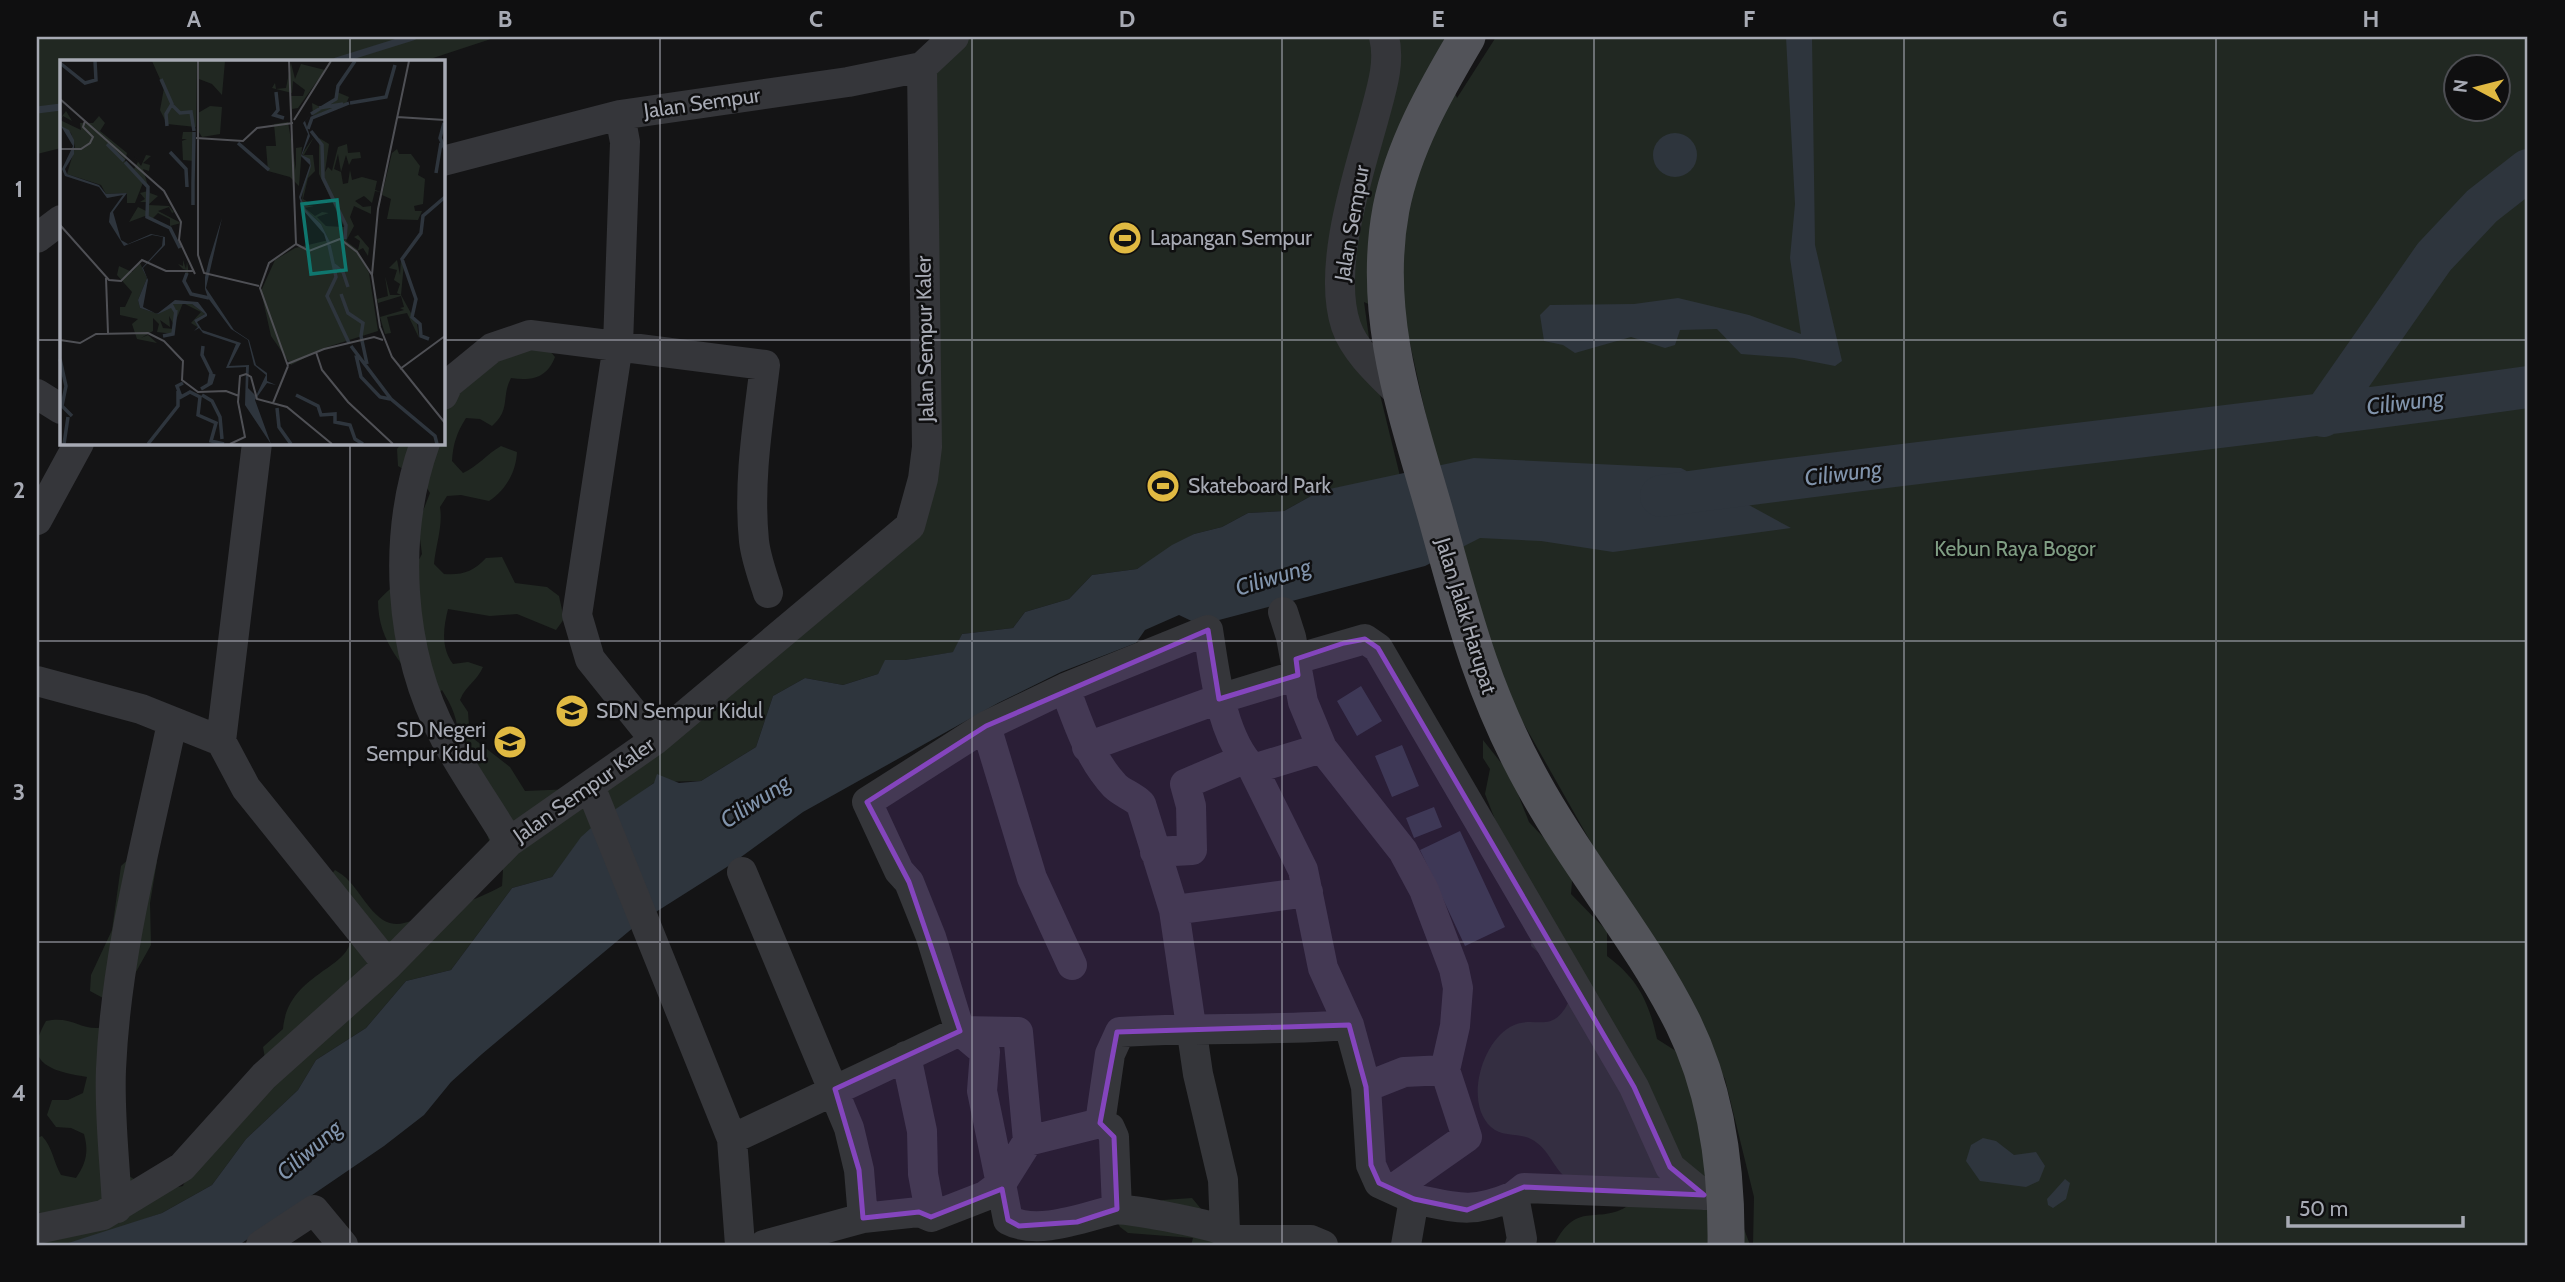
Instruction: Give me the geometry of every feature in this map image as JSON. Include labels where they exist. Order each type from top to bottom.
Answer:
[{"type":"main road","name":"Jalan Jalak Harupat","points":[[1467,37],[1411,141],[1391,210],[1385,285],[1391,351],[1399,393],[1485,685],[1505,732],[1535,788],[1643,954],[1684,1024],[1712,1104],[1723,1158],[1715,1195],[1726,1245]]},
{"type":"street","points":[[922,67],[954,37]]},
{"type":"street","name":"Jalan Sempur","points":[[1384,37],[1384,74],[1349,220],[1340,302],[1346,328],[1360,350],[1399,393]]},
{"type":"street","name":"Jalan Sempur","points":[[444,162],[620,115],[848,82],[922,67]]},
{"type":"street","name":"Jalan Sempur Kaler","points":[[37,1229],[103,1215],[182,1167],[264,1076],[388,965],[509,842],[592,791],[910,526],[923,479],[927,447],[922,67]]},
{"type":"street","points":[[620,115],[625,142],[618,345],[577,615],[590,659],[655,740]]},
{"type":"street","points":[[37,237],[60,221]]},
{"type":"street","points":[[444,393],[448,384],[492,348],[530,335],[765,365],[754,459],[753,503],[754,544],[768,593]]},
{"type":"street","points":[[37,394],[60,408]]},
{"type":"street","points":[[38,516],[78,444]]},
{"type":"street","points":[[257,444],[220,741],[246,788],[388,965]]},
{"type":"street","points":[[425,444],[406,527],[404,566],[408,618],[422,682],[444,736],[509,842]]},
{"type":"street","points":[[1283,612],[1303,702],[1321,748],[1403,850],[1424,890],[1458,988],[1455,1026],[1445,1070],[1467,1137],[1404,1194]]},
{"type":"street","points":[[1323,1245],[1311,1240],[1234,1240],[1225,1231],[1182,1219],[1117,1209],[1077,1222],[1018,1226],[1008,1220],[982,1091],[985,1052],[960,1031],[931,937],[909,883],[898,871],[867,802],[986,726],[1065,688],[1208,630],[1219,699],[1248,764],[1294,849],[1308,892],[1323,968],[1349,1026],[1366,1087],[1371,1165],[1379,1183],[1404,1194],[1467,1210],[1483,1208],[1528,1188],[1581,1193],[1715,1195]]},
{"type":"street","points":[[1087,747],[1219,699],[1365,639],[1378,648],[1634,1087],[1670,1167],[1715,1195]]},
{"type":"street","points":[[37,681],[141,709],[220,741]]},
{"type":"street","points":[[1065,688],[1087,747],[1117,788],[1130,793],[1141,804],[1174,910],[1198,1074],[1223,1180],[1225,1231]]},
{"type":"street","points":[[117,1208],[111,1071],[117,993],[132,907],[172,723]]},
{"type":"street","points":[[986,726],[1032,878],[1072,965]]},
{"type":"street","points":[[1155,852],[1192,850],[1191,806],[1185,784],[1248,764],[1321,748]]},
{"type":"street","points":[[592,791],[732,1139],[740,1245]]},
{"type":"street","points":[[742,873],[835,1089],[859,1170],[863,1218]]},
{"type":"street","points":[[1174,910],[1308,892]]},
{"type":"street","points":[[1100,1123],[1110,1054],[1120,1032],[1192,1027],[1270,1031],[1349,1026]]},
{"type":"street","points":[[732,1139],[960,1031],[1018,1032],[1028,1141],[1001,1184],[985,1196],[931,1217],[919,1212],[863,1218],[764,1245]]},
{"type":"street","points":[[906,1056],[922,1131],[923,1174],[931,1217]]},
{"type":"street","points":[[1366,1087],[1404,1072],[1445,1070]]},
{"type":"street","points":[[1028,1141],[1100,1123],[1110,1128],[1114,1137],[1117,1209]]},
{"type":"street","points":[[1404,1194],[1406,1245]]},
{"type":"street","points":[[1514,1196],[1522,1239],[1520,1245]]},
{"type":"street","points":[[261,1245],[314,1210],[343,1245]]},
{"type":"highlighted area","points":[[1208,630],[1219,699],[1298,675],[1296,659],[1344,643],[1365,639],[1378,648],[1634,1087],[1670,1167],[1704,1195],[1524,1187],[1467,1210],[1414,1199],[1379,1183],[1371,1165],[1366,1087],[1349,1025],[1117,1032],[1100,1123],[1114,1137],[1117,1209],[1077,1222],[1019,1226],[1008,1220],[1002,1189],[931,1217],[919,1212],[863,1218],[859,1170],[835,1089],[960,1031],[909,882],[867,802],[986,726]]},
{"type":"green space","points":[[37,37],[497,37],[427,60],[60,60],[60,148],[37,154]]},
{"type":"green space","name":"Kebun Raya Bogor","points":[[954,37],[1444,37],[1443,62],[1457,98],[1496,37],[2528,37],[2528,1245],[1753,1245],[1754,1197],[1725,1079],[1504,689],[1430,434],[1405,321],[1364,302],[1373,366],[1400,476],[1320,491],[1284,511],[1248,513],[1222,527],[1194,534],[1137,569],[1092,575],[1069,599],[1025,612],[1013,628],[962,634],[954,652],[905,660],[886,660],[878,674],[843,685],[805,678],[773,696],[756,747],[701,781],[655,782],[582,837],[552,877],[512,888],[451,970],[406,981],[366,1028],[316,1060],[298,1090],[246,1139],[212,1185],[162,1213],[105,1233],[62,1245],[37,1245],[37,1231],[46,1221],[37,1209],[37,1138],[42,1136],[46,1141],[61,1175],[76,1178],[86,1152],[84,1134],[71,1128],[56,1127],[47,1115],[52,1100],[68,1100],[83,1093],[87,1077],[61,1072],[43,1063],[38,1056],[39,1035],[46,1021],[63,1020],[89,1027],[106,1027],[103,998],[90,991],[91,975],[112,930],[121,866],[133,855],[148,850],[157,861],[150,903],[151,945],[123,995],[125,1173],[145,1184],[160,1188],[183,1186],[189,1171],[266,1064],[263,1047],[283,1029],[288,1009],[297,994],[344,954],[350,944],[348,926],[324,883],[335,870],[349,881],[376,914],[394,924],[440,912],[502,886],[503,870],[495,858],[458,748],[457,725],[450,704],[442,690],[432,698],[394,654],[379,616],[378,601],[407,574],[422,554],[418,524],[430,493],[422,480],[398,466],[397,449],[401,444],[444,444],[444,368],[545,345],[555,357],[543,374],[526,379],[511,378],[504,409],[492,426],[480,419],[466,418],[463,423],[454,444],[452,461],[463,473],[501,446],[517,452],[516,459],[505,486],[489,501],[461,495],[447,496],[440,507],[440,528],[434,564],[444,574],[457,574],[477,567],[486,558],[502,557],[515,583],[547,587],[559,596],[564,619],[556,630],[517,614],[490,616],[448,609],[445,624],[446,651],[453,664],[468,662],[483,667],[460,700],[468,712],[474,739],[510,767],[525,791],[573,789],[910,526],[921,487],[922,67]]},
{"type":"green space","points":[[1483,740],[1510,774],[1529,822],[1573,869],[1571,894],[1607,931],[1607,956],[1627,973],[1641,992],[1657,1039],[1679,1053],[1750,1245],[1554,1245],[1563,1230],[1581,1217],[1620,1210],[1632,1203],[1568,1179],[1537,1143],[1526,1137],[1495,1130],[1483,1116],[1478,1089],[1480,1074],[1491,1046],[1500,1035],[1519,1023],[1556,1018],[1569,1001],[1541,955],[1531,946],[1534,919],[1485,794],[1490,769],[1483,758]]},
{"type":"green space","points":[[1192,1198],[1231,1245],[1191,1245],[1193,1238],[1128,1233],[1120,1227],[1116,1219],[1163,1200]]},
{"type":"water","points":[[1786,37],[1812,37],[1815,245],[1842,361],[1835,366],[1794,358],[1741,354],[1717,329],[1680,330],[1675,345],[1665,348],[1631,337],[1575,353],[1563,345],[1544,341],[1540,315],[1550,305],[1634,304],[1678,298],[1749,315],[1801,334],[1790,258],[1795,204]]},
{"type":"water","points":[[1675,133],[1690,140],[1697,155],[1690,170],[1675,177],[1660,170],[1653,155],[1660,140]]},
{"type":"water","points":[[1474,458],[1681,468],[1791,528],[1613,552],[1541,541],[1480,538],[1425,566],[1200,625],[1179,615],[1145,630],[1136,643],[1061,672],[998,703],[803,812],[730,865],[640,922],[482,1054],[451,1082],[424,1115],[384,1146],[239,1245],[62,1245],[162,1213],[212,1185],[246,1139],[298,1090],[316,1060],[366,1028],[406,981],[451,970],[512,888],[552,877],[581,837],[601,819],[654,783],[657,774],[679,783],[701,781],[756,747],[773,696],[805,678],[843,685],[878,674],[885,660],[905,660],[953,652],[962,634],[1013,628],[1025,612],[1069,599],[1092,575],[1137,569],[1172,545],[1194,534],[1222,527],[1248,513],[1284,511],[1320,491]]},
{"type":"water","points":[[1361,686],[1382,721],[1357,736],[1337,701]]},
{"type":"water","points":[[1402,745],[1419,786],[1392,797],[1375,756]]},
{"type":"water","points":[[1434,807],[1442,827],[1414,838],[1406,818]]},
{"type":"water","points":[[1460,831],[1505,927],[1465,946],[1420,850]]},
{"type":"water","points":[[1983,1138],[1996,1141],[2014,1155],[2036,1152],[2045,1166],[2039,1181],[2026,1187],[1980,1181],[1966,1161],[1971,1145]]},
{"type":"water","points":[[2065,1179],[2070,1183],[2066,1199],[2053,1208],[2048,1205],[2047,1199]]},
{"type":"waterway","points":[[339,60],[413,37]]},
{"type":"waterway","points":[[37,110],[60,107]]},
{"type":"waterway","points":[[2323,416],[2434,257],[2482,206],[2528,170]]},
{"type":"waterway","name":"Ciliwung","points":[[1661,496],[2528,387]]},
{"type":"place","name":"Lapangan Sempur","points":[[1125,238]]},
{"type":"place","name":"Skateboard Park","points":[[1163,486]]},
{"type":"place","name":"SDN Sempur Kidul","points":[[572,711]]},
{"type":"place","name":"SD Negeri Sempur Kidul","points":[[510,742]]}]
